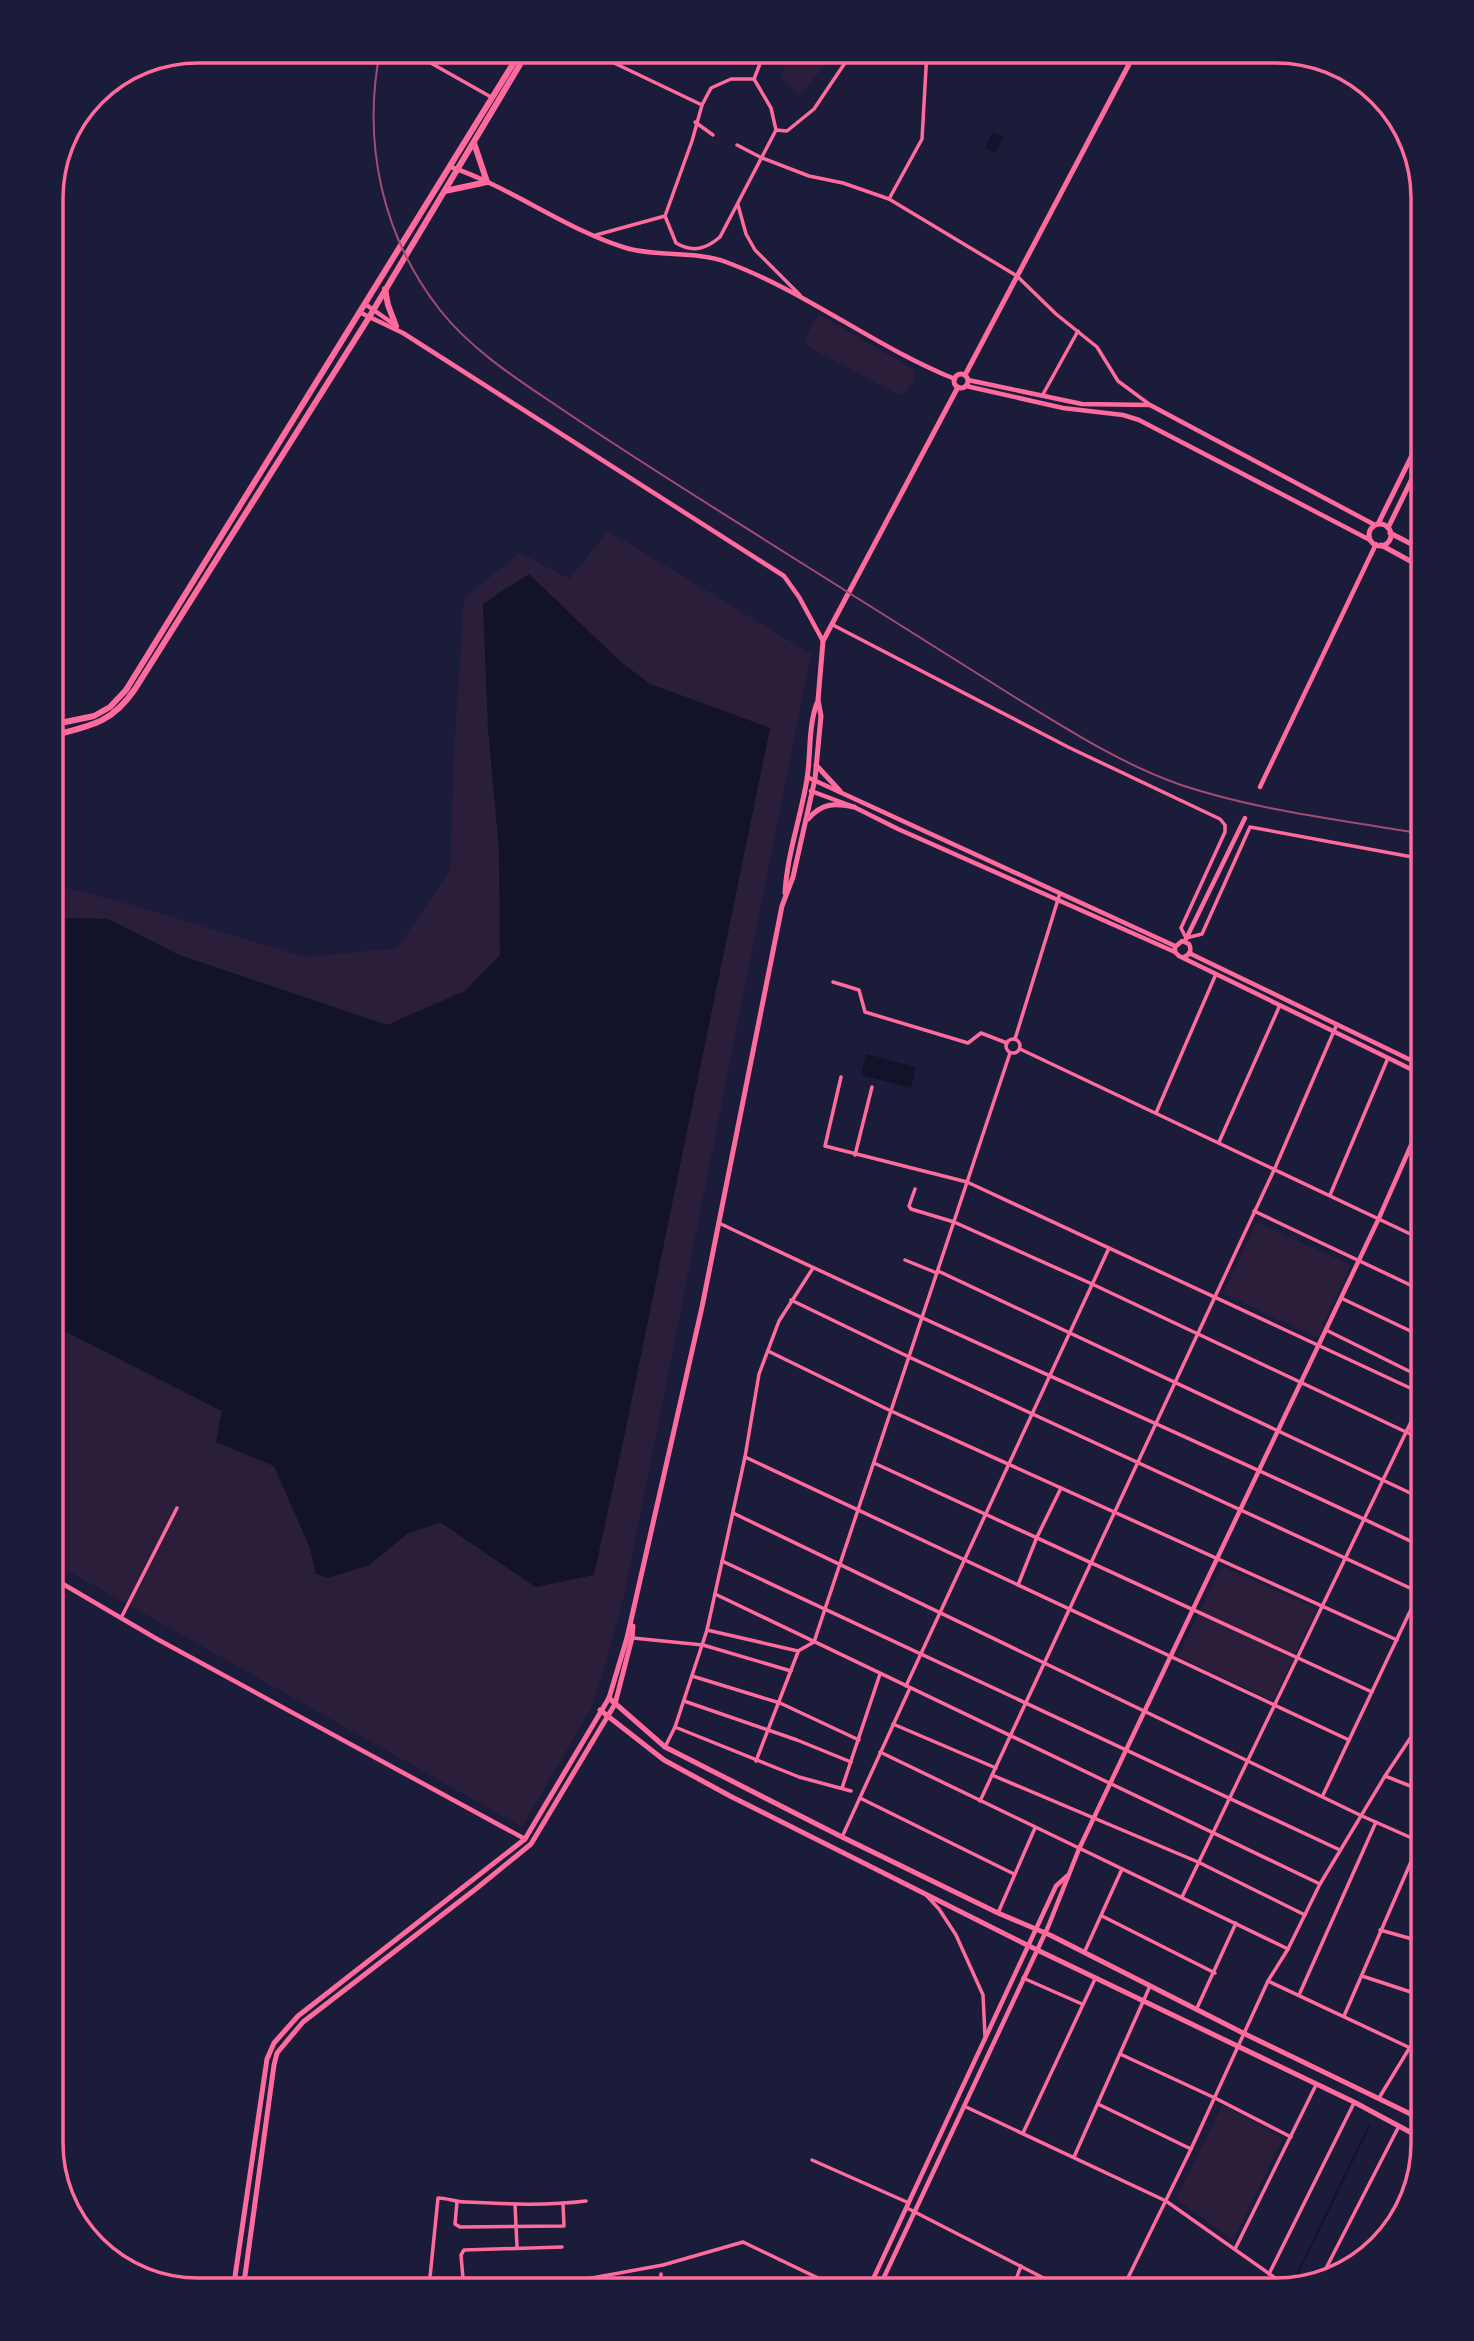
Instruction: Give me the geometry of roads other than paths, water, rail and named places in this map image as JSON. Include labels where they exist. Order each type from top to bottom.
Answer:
[{"type":"main road","points":[[413,235],[445,191],[514,63]]},
{"type":"main road","points":[[63,722],[93,716],[110,708],[126,691],[358,312],[393,267],[474,143],[521,63]]},
{"type":"main road","points":[[244,2278],[277,2053],[303,2022],[531,1844],[615,1704],[633,1612],[702,1307],[785,896],[786,875],[807,777],[823,641],[958,387],[966,381],[1017,276],[1130,63]]},
{"type":"main road","points":[[445,191],[487,182],[474,143]]},
{"type":"main road","points":[[63,733],[95,725],[123,707],[368,319],[393,267]]},
{"type":"main road","points":[[385,287],[396,326]]},
{"type":"main road","points":[[958,387],[955,379],[959,374],[966,381]]},
{"type":"main road","points":[[1411,456],[1376,525],[1369,533],[1376,543],[1411,562]]},
{"type":"main road","points":[[1376,543],[1387,542],[1389,530],[1411,482]]},
{"type":"main road","points":[[1376,525],[1411,543]]},
{"type":"main road","points":[[785,896],[793,877],[813,791],[821,716],[818,700]]},
{"type":"main road","points":[[816,765],[840,791]]},
{"type":"main road","points":[[806,821],[817,809],[834,803],[854,807]]},
{"type":"main road","points":[[235,2278],[267,2059],[274,2043],[298,2015],[525,1839],[609,1698],[630,1638]]},
{"type":"main road","points":[[609,1698],[665,1747],[842,1837],[1036,1929],[1411,2114]]},
{"type":"main road","points":[[600,1710],[664,1760],[730,1796],[1036,1950],[1354,2102],[1411,2132]]},
{"type":"main road","points":[[244,2205],[254,2206]]},
{"type":"street","points":[[431,63],[493,99]]},
{"type":"street","points":[[614,63],[702,105]]},
{"type":"street","points":[[754,79],[760,63]]},
{"type":"street","points":[[776,130],[787,131],[814,108],[845,63]]},
{"type":"street","points":[[889,199],[922,139],[926,63]]},
{"type":"street","points":[[731,79],[754,79],[771,108],[776,130],[720,237],[708,247],[692,249],[676,243],[664,216],[692,141],[695,122],[702,105],[711,88],[731,79]]},
{"type":"street","points":[[695,122],[713,135]]},
{"type":"street","points":[[737,145],[809,176],[843,183],[889,199],[1017,276],[1056,314],[1097,347],[1118,381],[1150,405],[1376,525]]},
{"type":"street","points":[[455,169],[487,182],[593,236],[647,252],[724,261],[800,295],[924,366],[955,379]]},
{"type":"street","points":[[738,203],[746,234],[755,250],[800,295]]},
{"type":"street","points":[[593,236],[664,216]]},
{"type":"street","points":[[692,249],[692,257]]},
{"type":"street","points":[[364,304],[403,333]]},
{"type":"street","points":[[358,312],[368,319],[403,333],[784,576],[823,641]]},
{"type":"street","points":[[1041,397],[1078,331]]},
{"type":"street","points":[[966,381],[1082,404],[1150,405]]},
{"type":"street","points":[[966,381],[1063,408],[1123,415],[1139,420],[1376,543],[1260,787]]},
{"type":"street","points":[[831,624],[1057,741],[1220,818],[1225,825],[1225,832],[1181,928],[1191,946],[1187,955]]},
{"type":"street","points":[[807,777],[1060,893],[1175,949],[1179,956],[1187,955],[1411,1060]]},
{"type":"street","points":[[805,789],[854,807],[1057,900],[1175,949]]},
{"type":"street","points":[[1186,940],[1245,818]]},
{"type":"street","points":[[1175,949],[1180,941],[1202,934],[1250,827],[1411,857]]},
{"type":"street","points":[[942,848],[945,840]]},
{"type":"street","points":[[1015,1040],[1060,893]]},
{"type":"street","points":[[1187,955],[1216,974],[1411,1069]]},
{"type":"street","points":[[1156,1113],[1216,974]]},
{"type":"street","points":[[833,982],[859,990],[865,1012],[968,1044],[981,1033],[1007,1042],[1015,1040]]},
{"type":"street","points":[[1219,1142],[1280,1005]]},
{"type":"street","points":[[980,1801],[1275,1168],[1337,1024]]},
{"type":"street","points":[[1015,1040],[1020,1049],[1411,1234]]},
{"type":"street","points":[[1007,1042],[1006,1047],[1010,1053]]},
{"type":"street","points":[[1010,1053],[1020,1049]]},
{"type":"street","points":[[756,1761],[798,1651],[814,1642],[1010,1053]]},
{"type":"street","points":[[1329,1195],[1388,1057]]},
{"type":"street","points":[[841,1077],[825,1146],[967,1182],[1411,1390]]},
{"type":"street","points":[[855,1155],[872,1087]]},
{"type":"street","points":[[884,2278],[1067,1885],[1079,1849],[1411,1145]]},
{"type":"street","points":[[915,1188],[910,1208],[954,1222],[1092,1284],[1411,1434]]},
{"type":"street","points":[[1254,1212],[1411,1285]]},
{"type":"street","points":[[719,1223],[1050,1376],[1260,1469],[1411,1541]]},
{"type":"street","points":[[842,1837],[921,1654],[1109,1248]]},
{"type":"street","points":[[905,1260],[1070,1332],[1411,1493]]},
{"type":"street","points":[[665,1747],[675,1727],[707,1630],[733,1513],[759,1374],[779,1321],[813,1268]]},
{"type":"street","points":[[1341,1298],[1411,1332]]},
{"type":"street","points":[[791,1300],[1411,1588]]},
{"type":"street","points":[[1326,1330],[1411,1372]]},
{"type":"street","points":[[768,1351],[891,1411],[1397,1640]]},
{"type":"street","points":[[1182,1896],[1411,1423]]},
{"type":"street","points":[[744,1457],[1349,1740]]},
{"type":"street","points":[[874,1463],[1372,1692]]},
{"type":"street","points":[[1018,1585],[1061,1488]]},
{"type":"street","points":[[121,1618],[177,1508]]},
{"type":"street","points":[[733,1513],[1411,1837]]},
{"type":"street","points":[[722,1561],[1340,1850]]},
{"type":"street","points":[[63,1584],[525,1839]]},
{"type":"street","points":[[715,1594],[1320,1884]]},
{"type":"street","points":[[1323,1796],[1411,1613]]},
{"type":"street","points":[[707,1630],[798,1651]]},
{"type":"street","points":[[630,1638],[703,1645],[791,1671]]},
{"type":"street","points":[[842,1788],[880,1674]]},
{"type":"street","points":[[692,1676],[780,1703],[859,1740]]},
{"type":"street","points":[[684,1701],[851,1762]]},
{"type":"street","points":[[893,1724],[996,1768]]},
{"type":"street","points":[[675,1727],[800,1777],[852,1791]]},
{"type":"street","points":[[1128,2278],[1268,1981],[1288,1949],[1320,1884],[1411,1737]]},
{"type":"street","points":[[880,1752],[1288,1949]]},
{"type":"street","points":[[992,1775],[1198,1862],[1305,1915]]},
{"type":"street","points":[[1385,1776],[1411,1787]]},
{"type":"street","points":[[860,1798],[1014,1874]]},
{"type":"street","points":[[1299,1995],[1376,1822]]},
{"type":"street","points":[[998,1913],[1035,1828]]},
{"type":"street","points":[[1344,2016],[1411,1865]]},
{"type":"street","points":[[1084,1953],[1122,1869]]},
{"type":"street","points":[[874,2278],[1056,1886],[1068,1876]]},
{"type":"street","points":[[923,1892],[939,1909],[956,1935],[983,1995],[985,2042]]},
{"type":"street","points":[[1102,1916],[1215,1973]]},
{"type":"street","points":[[1197,2008],[1236,1923]]},
{"type":"street","points":[[1380,1930],[1411,1939]]},
{"type":"street","points":[[1361,1976],[1411,1992]]},
{"type":"street","points":[[1023,1978],[1083,2004]]},
{"type":"street","points":[[1023,2133],[1095,1979]]},
{"type":"street","points":[[1268,1981],[1410,2047],[1379,2098]]},
{"type":"street","points":[[1074,2157],[1150,1986]]},
{"type":"street","points":[[1120,2054],[1291,2137]]},
{"type":"street","points":[[1235,2249],[1316,2085]]},
{"type":"street","points":[[1269,2274],[1354,2102]]},
{"type":"street","points":[[1098,2104],[1191,2149]]},
{"type":"street","points":[[964,2106],[1166,2201],[1274,2278]]},
{"type":"street","points":[[1326,2268],[1399,2126]]},
{"type":"street","points":[[812,2160],[908,2206],[1043,2278]]},
{"type":"street","points":[[430,2278],[438,2198],[457,2202],[515,2204],[586,2201]]},
{"type":"street","points":[[457,2202],[457,2227],[564,2226],[563,2204]]},
{"type":"street","points":[[515,2204],[517,2247]]},
{"type":"street","points":[[592,2278],[663,2265],[738,2242],[752,2244],[819,2278]]},
{"type":"street","points":[[463,2278],[461,2255],[464,2250],[562,2247]]},
{"type":"street","points":[[1016,2278],[1021,2266]]},
{"type":"street","points":[[661,2274],[661,2278]]},
{"type":"waterway","points":[[1397,2065],[1407,2049]]},
{"type":"waterway","points":[[1296,2276],[1369,2126]]},
{"type":"railway","points":[[378,63],[374,120],[376,154],[381,187],[391,220],[420,281],[440,310],[468,340],[499,366],[707,503],[1013,696],[1116,756],[1181,785],[1240,802],[1411,832]]}]
